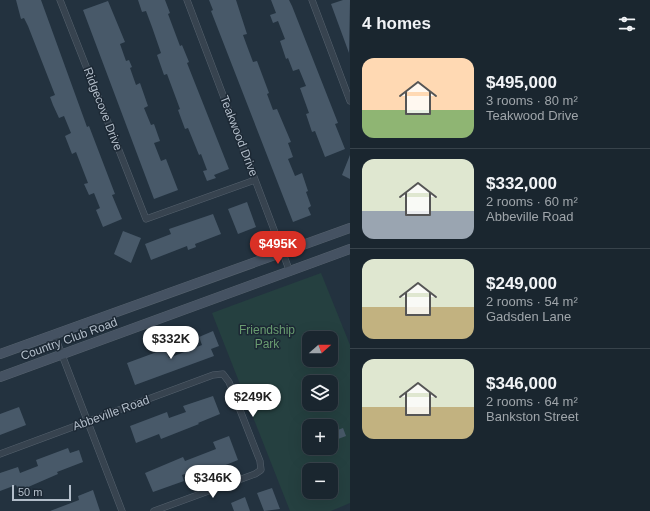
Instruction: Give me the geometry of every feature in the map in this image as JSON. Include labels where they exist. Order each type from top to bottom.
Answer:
[{"type":"main road","name":"Country Club Road","points":[[0,354],[350,228]]},
{"type":"main road","name":"Country Club Road","points":[[0,377],[350,250]]},
{"type":"street","name":"Ridgecove Drive","points":[[60,0],[146,219],[255,180]]},
{"type":"street","name":"Teakwood Drive","points":[[187,0],[290,272]]},
{"type":"street","points":[[312,0],[350,101]]},
{"type":"street","points":[[54,334],[122,511]]},
{"type":"street","name":"Abbeville Road","points":[[0,454],[213,375],[223,374],[229,382],[260,461],[261,470],[254,474],[154,511]]},
{"type":"green space","name":"Friendship Park","points":[[321,273],[350,345],[350,503],[331,511],[290,511],[212,313]]},
{"type":"building","points":[[16,0],[41,0],[87,127],[89,126],[115,194],[112,195],[122,219],[103,227],[96,210],[100,208],[94,193],[89,195],[84,184],[88,183],[76,152],[72,154],[65,136],[71,133],[64,116],[59,118],[53,105],[50,97],[55,95],[28,26],[24,18],[21,19]]},
{"type":"building","points":[[138,0],[165,0],[170,13],[168,14],[180,46],[182,45],[189,62],[187,63],[229,169],[214,175],[216,178],[207,181],[203,171],[207,170],[201,154],[199,155],[188,128],[185,129],[178,110],[180,109],[167,74],[164,75],[157,55],[161,53],[152,27],[146,11],[142,12]]},
{"type":"building","points":[[209,0],[236,0],[247,34],[243,35],[253,62],[257,61],[269,93],[267,94],[273,110],[277,109],[291,142],[288,143],[293,157],[288,159],[295,176],[302,173],[308,191],[306,192],[311,206],[308,208],[311,215],[293,222],[211,11],[213,10]]},
{"type":"building","points":[[271,0],[289,0],[292,6],[338,123],[335,124],[345,149],[325,157],[315,131],[312,132],[306,114],[309,113],[300,88],[306,86],[299,69],[293,71],[288,58],[286,59],[280,41],[285,39],[278,21],[273,23],[270,15],[276,13]]},
{"type":"building","points":[[343,0],[350,0],[349,53],[331,4]]},
{"type":"building","points":[[108,1],[125,42],[120,44],[126,61],[129,60],[132,67],[130,68],[136,85],[140,83],[148,106],[144,108],[151,125],[154,124],[160,141],[154,143],[161,161],[166,159],[178,190],[154,199],[83,10]]},
{"type":"building","points":[[350,155],[350,179],[342,175]]},
{"type":"building","points":[[247,202],[256,227],[238,234],[228,209]]},
{"type":"building","points":[[213,214],[221,234],[195,244],[196,247],[188,250],[187,246],[151,260],[145,244],[171,234],[169,229]]},
{"type":"building","points":[[123,231],[141,238],[131,263],[114,254]]},
{"type":"building","points":[[213,331],[219,346],[211,349],[214,356],[135,385],[127,363],[165,349],[169,358],[202,345],[199,337]]},
{"type":"building","points":[[213,396],[220,414],[161,439],[159,434],[136,443],[130,426],[167,412],[169,418],[186,412],[183,406]]},
{"type":"building","points":[[19,407],[26,425],[0,435],[0,414]]},
{"type":"building","points":[[343,428],[346,436],[338,439],[338,430]]},
{"type":"building","points":[[229,436],[238,460],[201,475],[199,469],[182,475],[184,481],[153,492],[145,473],[183,457],[185,461],[216,449],[213,442]]},
{"type":"building","points":[[68,448],[70,453],[79,450],[83,462],[57,472],[58,474],[19,491],[16,485],[0,491],[0,473],[18,467],[20,473],[38,466],[36,460]]},
{"type":"building","points":[[272,488],[280,509],[264,511],[257,493]]},
{"type":"building","points":[[93,490],[100,511],[50,511],[79,500],[78,496]]},
{"type":"building","points":[[245,497],[250,511],[234,511],[231,503]]}]
